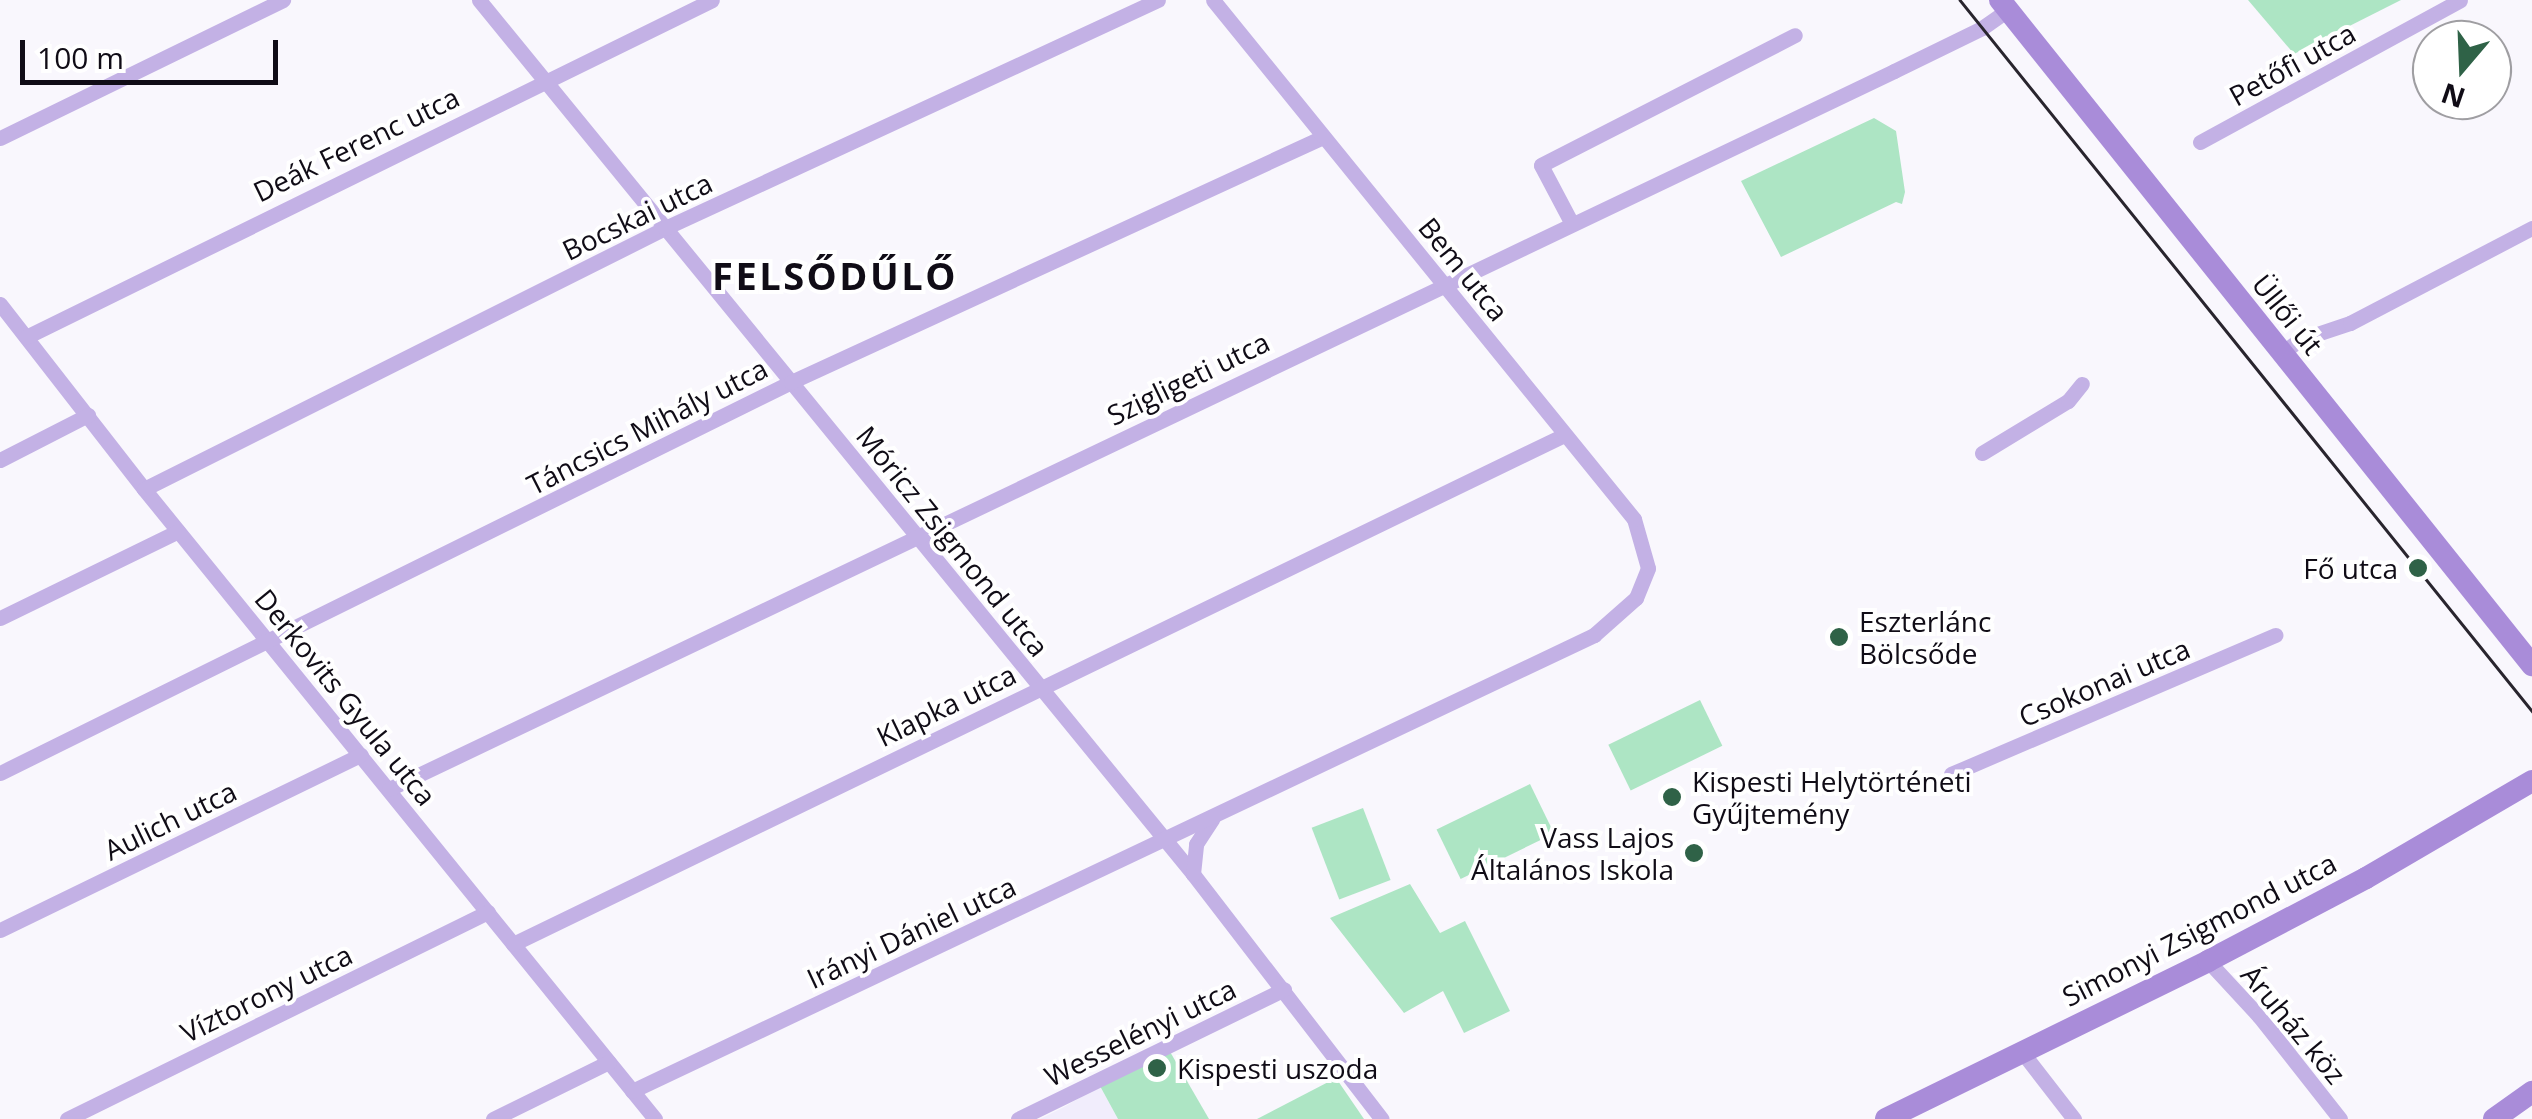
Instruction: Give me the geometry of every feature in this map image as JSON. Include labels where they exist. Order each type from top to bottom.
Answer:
[{"type":"main road","name":"Üllői út","points":[[2004,5],[2281,354],[2373,461],[2532,665]]},
{"type":"main road","name":"Simonyi Zsigmond utca","points":[[1886,1119],[2208,961],[2366,878],[2532,780]]},
{"type":"main road","points":[[2494,1119],[2532,1092]]},
{"type":"street","points":[[0,138],[283,0]]},
{"type":"street","name":"Móricz Zsigmond utca","points":[[480,0],[1193,874],[1382,1119]]},
{"type":"street","name":"Deák Ferenc utca","points":[[26,337],[543,79],[712,0]]},
{"type":"street","name":"Bocskai utca","points":[[144,489],[665,228],[1158,0]]},
{"type":"street","name":"Bem utca","points":[[1213,0],[1640,529],[1647,556],[1646,581]]},
{"type":"street","name":"Petőfi utca","points":[[2200,142],[2460,0]]},
{"type":"street","name":"Szigligeti utca","points":[[388,789],[1982,28],[2004,5]]},
{"type":"street","points":[[1571,222],[1542,165],[1795,35]]},
{"type":"street","name":"Táncsics Mihály utca","points":[[0,773],[791,382],[1323,136]]},
{"type":"street","points":[[2281,354],[2299,340],[2350,324],[2532,228]]},
{"type":"street","name":"Derkovits Gyula utca","points":[[1,306],[144,489],[655,1119]]},
{"type":"street","points":[[1982,453],[2068,401],[2082,384]]},
{"type":"street","points":[[0,460],[88,416]]},
{"type":"street","name":"Klapka utca","points":[[513,944],[1564,435]]},
{"type":"street","points":[[0,618],[178,531]]},
{"type":"street","name":"Irányi Dániel utca","points":[[632,1090],[1212,819],[1594,635],[1636,598],[1646,581]]},
{"type":"street","name":"Csokonai utca","points":[[1950,774],[2276,636]]},
{"type":"street","name":"Aulich utca","points":[[0,930],[361,755]]},
{"type":"street","points":[[1193,874],[1196,844],[1212,819]]},
{"type":"street","name":"Víztorony utca","points":[[66,1119],[488,912]]},
{"type":"street","name":"Áruház köz","points":[[2208,961],[2259,1016],[2340,1119]]},
{"type":"street","name":"Wesselényi utca","points":[[1018,1119],[1284,989]]},
{"type":"street","points":[[2022,1052],[2074,1119]]},
{"type":"street","points":[[493,1119],[609,1062]]},
{"type":"shaded area","points":[[1100,1086],[1118,1119],[1040,1119],[1064,1107]]},
{"type":"green space","points":[[2248,0],[2401,0],[2294,54]]},
{"type":"green space","points":[[1874,118],[1896,131],[1905,192],[1902,204],[1896,202],[1781,257],[1741,181]]},
{"type":"green space","points":[[1700,700],[1722,746],[1631,791],[1608,745]]},
{"type":"green space","points":[[1530,784],[1554,833],[1461,879],[1437,830]]},
{"type":"green space","points":[[1363,808],[1391,880],[1339,900],[1312,828]]},
{"type":"green space","points":[[1410,884],[1440,933],[1465,921],[1510,1011],[1464,1033],[1443,991],[1404,1013],[1330,918]]},
{"type":"green space","name":"Kispesti uszoda","points":[[1169,1050],[1209,1119],[1118,1119],[1100,1086]]},
{"type":"green space","name":"Kispesti uszoda","points":[[1336,1078],[1364,1119],[1257,1119]]},
{"type":"tram line","points":[[1960,0],[2532,711]]},
{"type":"place","name":"Fő utca","points":[[2418,568]]},
{"type":"place","name":"Eszterlánc Bölcsőde","points":[[1839,637]]},
{"type":"place","name":"Kispesti Helytörténeti Gyűjtemény","points":[[1672,797]]},
{"type":"place","name":"Vass Lajos Általános Iskola","points":[[1694,853]]},
{"type":"place","name":"Kispesti uszoda","points":[[1157,1068]]},
{"type":"district","name":"FELSŐDŰLŐ","points":[[835,276]]}]
